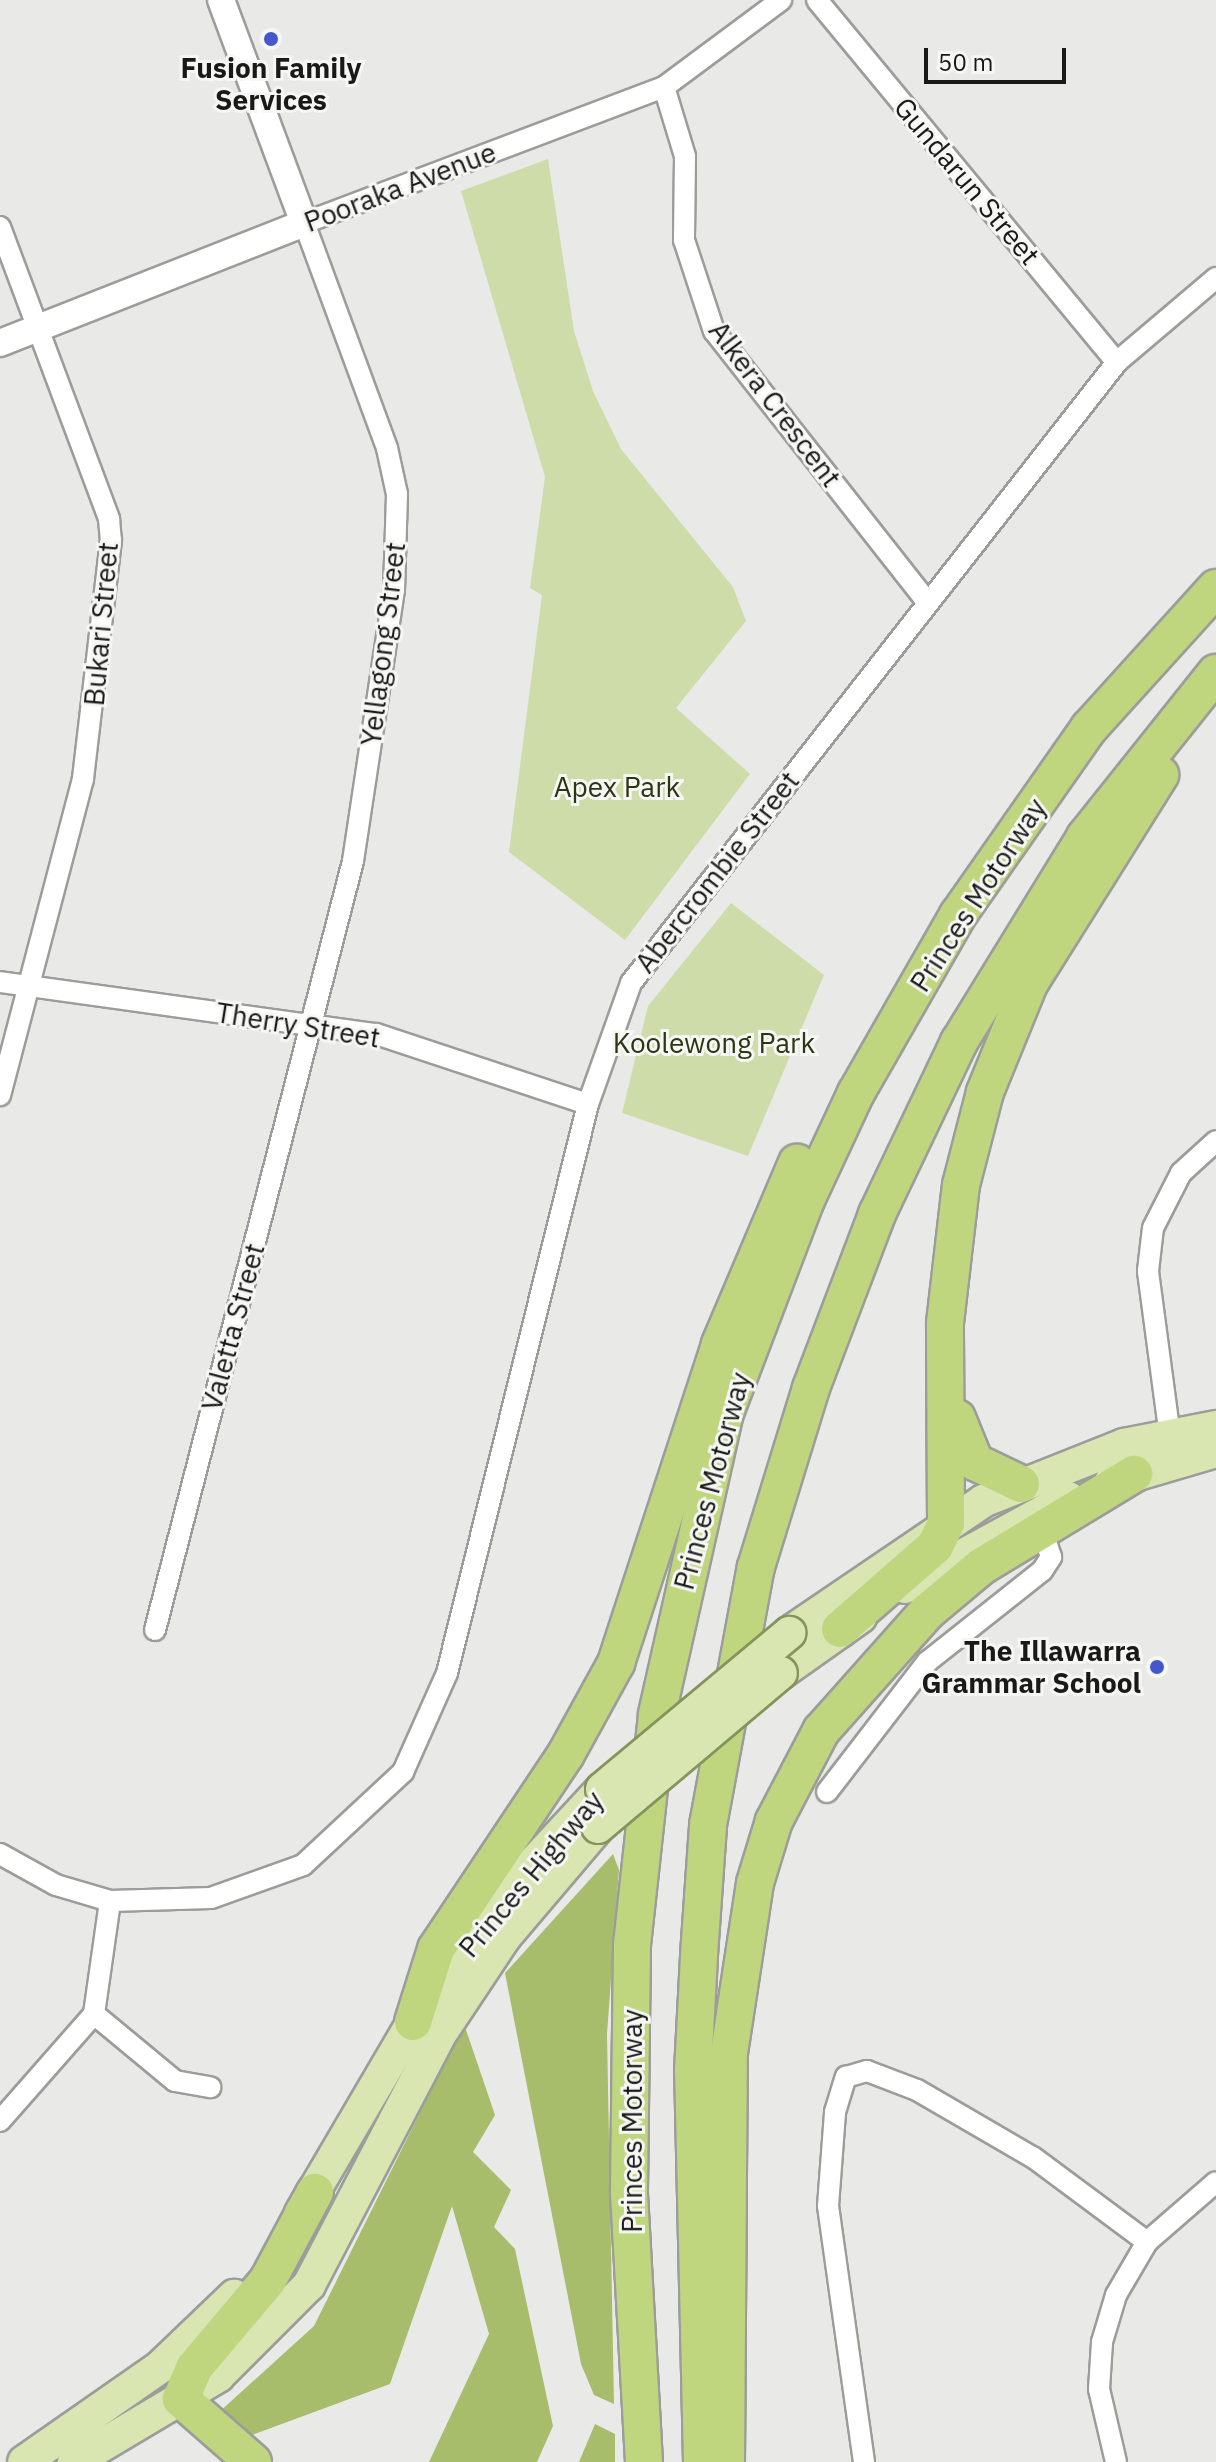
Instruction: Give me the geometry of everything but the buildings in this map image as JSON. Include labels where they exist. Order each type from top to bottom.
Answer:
[{"type":"highway","name":"Princes Motorway","points":[[644,2462],[629,2191],[632,1945],[657,1714],[696,1523],[725,1413],[806,1200],[856,1093],[958,915],[1089,728],[1216,588]]},
{"type":"highway","name":"Princes Motorway","points":[[702,2462],[693,2071],[699,1955],[718,1756],[756,1567],[811,1388],[872,1229],[959,1042],[1067,863],[1216,673]]},
{"type":"highway","points":[[840,1629],[935,1546],[946,1523],[945,1323],[953,1253],[971,1144],[1010,1021],[1111,847],[1216,700]]},
{"type":"highway","points":[[413,2022],[436,1949],[566,1754],[616,1663],[720,1344],[788,1180],[852,1055],[982,849],[1074,732],[1089,728]]},
{"type":"highway","points":[[953,1253],[958,1427],[975,1462],[1033,1509]]},
{"type":"highway","points":[[726,2462],[729,2053],[755,1883],[774,1821],[821,1731],[888,1651],[982,1566],[1033,1509],[1134,1474]]},
{"type":"highway","points":[[253,2462],[181,2399],[194,2368],[268,2280],[315,2192]]},
{"type":"main road","name":"Princes Highway","points":[[1134,1474],[1172,1448],[1216,1427]]},
{"type":"main road","name":"Princes Highway","points":[[74,2462],[181,2399],[249,2352],[309,2285],[439,2036],[504,1938],[598,1827],[781,1673],[840,1629],[1033,1509],[1073,1463],[1172,1448],[1216,1451]]},
{"type":"main road","name":"Princes Highway","points":[[24,2462],[195,2337],[315,2192],[413,2022],[518,1882],[602,1789],[789,1633],[946,1523],[1033,1509]]},
{"type":"street","name":"Yellagong Street","points":[[221,0],[304,223],[397,494],[394,590],[360,827],[311,1025]]},
{"type":"street","name":"Pooraka Avenue","points":[[0,343],[304,223],[664,87],[781,0]]},
{"type":"street","name":"Gundarun Street","points":[[817,0],[1117,362]]},
{"type":"street","name":"Alkera Crescent","points":[[664,87],[685,156],[684,240],[714,331],[927,602]]},
{"type":"street","name":"Bukari Street","points":[[0,227],[111,540],[83,779],[25,985],[0,1095]]},
{"type":"street","name":"Abercrombie Street","points":[[0,1854],[56,1885],[110,1901],[159,1903],[254,1888],[303,1865],[350,1829],[416,1753],[434,1715],[588,1104],[631,983],[1117,362],[1216,278]]},
{"type":"street","name":"Therry Street","points":[[0,982],[376,1034],[588,1104]]},
{"type":"street","name":"Valetta Street","points":[[155,1630],[311,1025]]},
{"type":"street","points":[[1172,1448],[1148,1271],[1153,1228],[1181,1173],[1216,1141]]},
{"type":"street","points":[[827,1792],[927,1662],[1042,1571],[1051,1557],[1033,1509]]},
{"type":"street","points":[[0,2121],[94,2014],[110,1901]]},
{"type":"street","points":[[94,2014],[175,2081],[210,2087]]},
{"type":"street","points":[[864,2462],[828,2206],[835,2112],[846,2077],[867,2071],[917,2090],[1034,2158],[1147,2242]]},
{"type":"street","points":[[1116,2462],[1099,2389],[1102,2342],[1116,2295],[1147,2242],[1213,2191]]},
{"type":"green space","name":"Apex Park","points":[[548,159],[574,331],[593,391],[621,449],[733,587],[746,621],[676,708],[750,774],[625,940],[509,852],[542,595],[530,588],[545,477],[461,191]]},
{"type":"green space","name":"Koolewong Park","points":[[731,903],[824,975],[748,1156],[622,1113],[648,1006]]},
{"type":"green space","points":[[613,1854],[619,1870],[607,2034],[614,2404],[594,2395],[581,2364],[505,1973]]},
{"type":"green space","points":[[464,2024],[495,2115],[473,2152],[511,2190],[494,2227],[515,2249],[553,2426],[537,2462],[429,2462],[489,2334],[452,2206],[390,2384],[244,2438],[217,2414],[314,2326]]},
{"type":"green space","points":[[595,2424],[615,2434],[615,2462],[579,2462]]},
{"type":"place","name":"Fusion Family Services","points":[[271,39]]},
{"type":"place","name":"The Illawarra Grammar School","points":[[1157,1667]]}]
